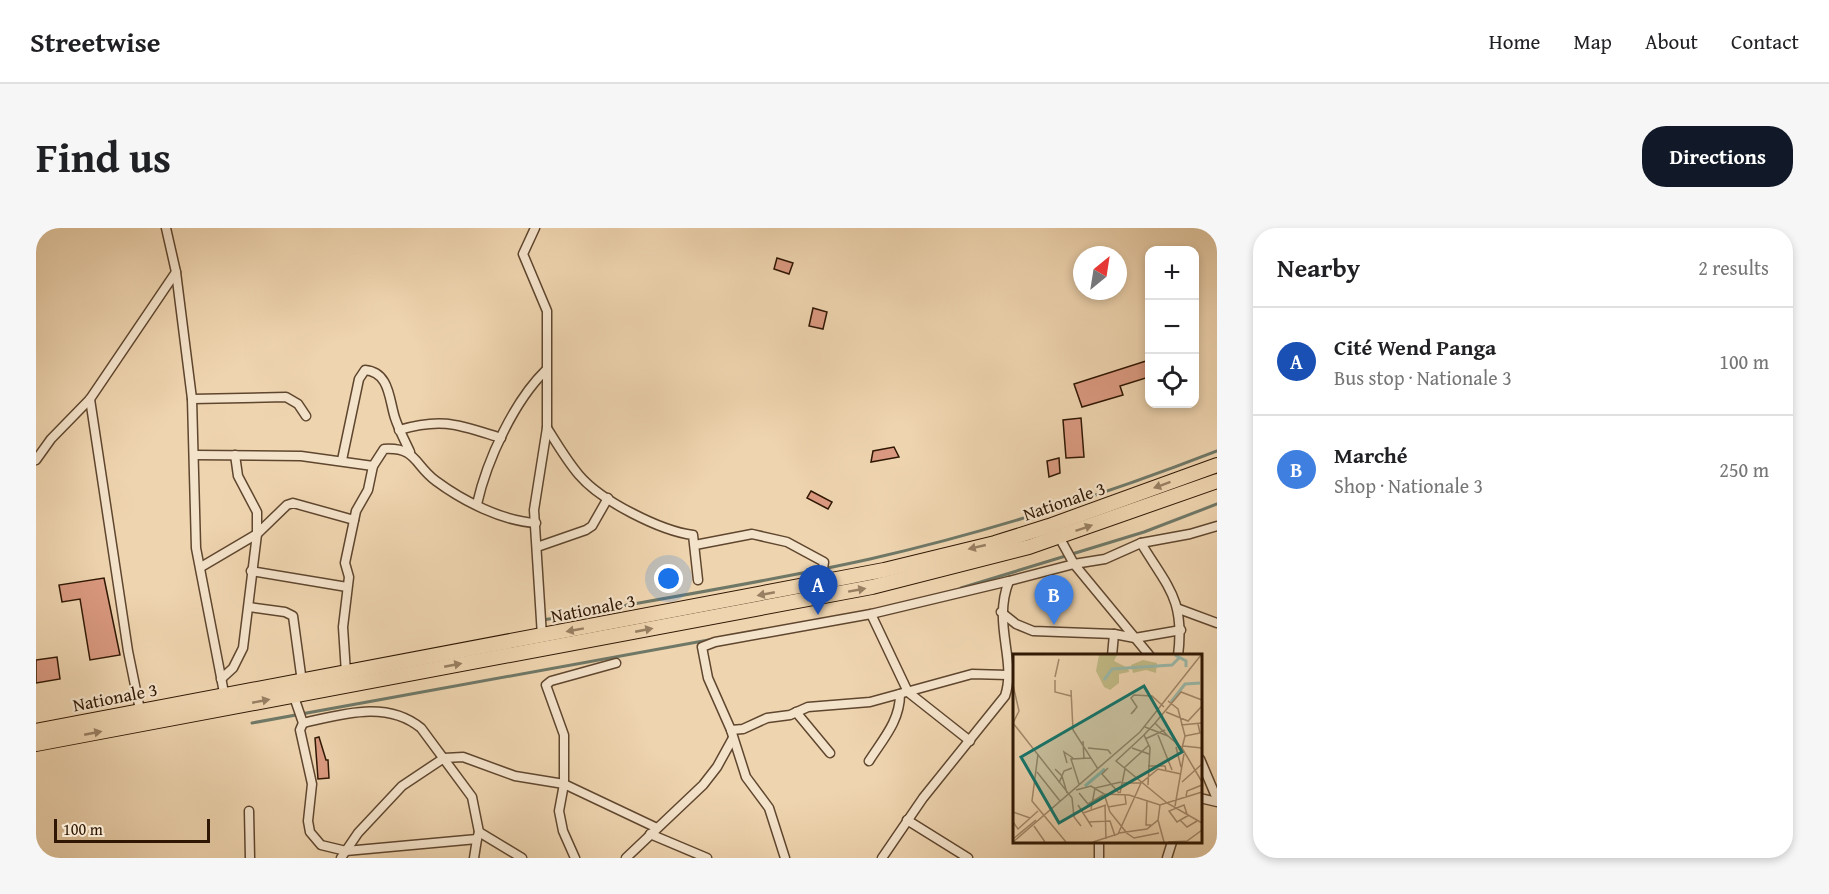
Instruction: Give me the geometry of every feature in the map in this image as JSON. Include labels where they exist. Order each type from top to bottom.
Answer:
[{"type":"main road","name":"Nationale 3","points":[[226,702],[302,682],[821,583],[995,543],[1049,526],[1217,465]]},
{"type":"main road","name":"Nationale 3","points":[[36,731],[140,710],[293,694],[872,588],[948,569],[1059,536],[1217,481]]},
{"type":"main road","points":[[36,744],[226,702]]},
{"type":"street","points":[[166,228],[176,272],[192,399],[194,525],[226,702]]},
{"type":"street","points":[[535,228],[524,255],[546,307],[547,428],[534,498],[542,636]]},
{"type":"street","points":[[36,460],[51,439],[90,399],[176,272]]},
{"type":"street","points":[[342,460],[359,378],[365,370],[371,371],[386,383],[399,430],[410,452],[433,479],[477,504],[518,521],[536,523]]},
{"type":"street","points":[[477,504],[485,469],[524,396],[546,370]]},
{"type":"street","points":[[192,399],[286,397],[298,404],[306,416]]},
{"type":"street","points":[[90,399],[128,651],[140,710]]},
{"type":"street","points":[[399,430],[429,422],[442,422],[501,438]]},
{"type":"street","points":[[547,428],[578,474],[608,498],[647,522],[668,527],[674,532],[692,535],[698,580]]},
{"type":"street","points":[[346,673],[343,627],[349,571],[345,563],[354,520],[359,504],[368,490],[373,466],[384,449],[396,448],[410,452]]},
{"type":"street","points":[[194,455],[301,456],[373,466]]},
{"type":"street","points":[[221,679],[233,668],[241,655],[257,534],[257,512],[238,476],[235,455]]},
{"type":"street","points":[[537,547],[592,526],[608,498]]},
{"type":"street","points":[[201,567],[257,534],[280,510],[293,503],[354,520]]},
{"type":"street","points":[[1049,526],[1059,536],[1074,564],[1148,654]]},
{"type":"street","points":[[785,858],[769,808],[746,777],[732,734],[708,678],[702,647],[715,642],[871,614],[1074,564],[1105,559],[1141,543],[1190,534],[1217,526]]},
{"type":"street","points":[[695,545],[752,534],[779,539],[824,562],[821,583]]},
{"type":"street","points":[[1141,543],[1179,609],[1181,630],[1178,654]]},
{"type":"street","points":[[251,571],[346,587]]},
{"type":"street","points":[[882,858],[908,820],[1005,696],[1008,675],[1001,612],[1009,581]]},
{"type":"street","points":[[249,607],[285,612],[293,616],[302,682]]},
{"type":"street","points":[[1179,609],[1217,623]]},
{"type":"street","points":[[1001,612],[1016,624],[1033,631],[1114,634],[1135,638],[1181,630]]},
{"type":"street","points":[[871,614],[904,693],[970,741]]},
{"type":"street","points":[[1112,654],[1114,634]]},
{"type":"street","points":[[575,858],[563,831],[559,811],[564,784],[564,735],[546,685],[551,681],[616,663]]},
{"type":"street","points":[[626,858],[703,785],[717,767],[732,734],[767,718],[814,705],[870,702],[972,674],[1008,675]]},
{"type":"street","points":[[869,761],[895,721],[904,693]]},
{"type":"street","points":[[293,694],[303,723],[300,730],[312,784],[308,821],[310,832],[321,845],[343,854],[478,835],[522,858]]},
{"type":"street","points":[[303,723],[364,710],[406,716],[421,728],[472,797],[478,835],[474,858]]},
{"type":"street","points":[[796,711],[830,753]]},
{"type":"street","points":[[343,854],[376,812],[402,786],[444,758],[463,757],[515,776],[564,784],[707,858]]},
{"type":"street","points":[[1202,764],[1217,801]]},
{"type":"street","points":[[1202,798],[1217,801]]},
{"type":"street","points":[[249,811],[250,858]]},
{"type":"street","points":[[908,820],[968,858]]},
{"type":"street","points":[[1099,843],[1100,858]]},
{"type":"street","points":[[1167,858],[1172,843]]},
{"type":"building","points":[[777,258],[793,263],[789,274],[774,269]]},
{"type":"building","points":[[813,308],[827,312],[823,329],[809,326]]},
{"type":"building","points":[[1145,361],[1145,378],[1120,386],[1123,395],[1082,407],[1074,384]]},
{"type":"building","points":[[1081,418],[1084,457],[1066,458],[1063,420]]},
{"type":"building","points":[[894,447],[899,457],[871,462],[873,451]]},
{"type":"building","points":[[1059,458],[1060,473],[1049,477],[1047,461]]},
{"type":"building","points":[[811,491],[832,502],[828,509],[807,498]]},
{"type":"building","points":[[104,578],[120,655],[90,660],[80,599],[62,602],[59,585]]},
{"type":"building","points":[[57,657],[60,679],[36,683],[36,660]]},
{"type":"building","points":[[319,737],[326,760],[328,760],[329,778],[318,779],[315,738]]},
{"type":"waterway","points":[[543,620],[789,576],[958,537],[1132,483],[1217,451]]},
{"type":"waterway","points":[[961,588],[1144,532],[1217,504]]},
{"type":"waterway","points":[[252,723],[714,639]]},
{"type":"place","name":"Cité Wend Panga","points":[[818,615]]},
{"type":"place","name":"Marché","points":[[1054,625]]}]
